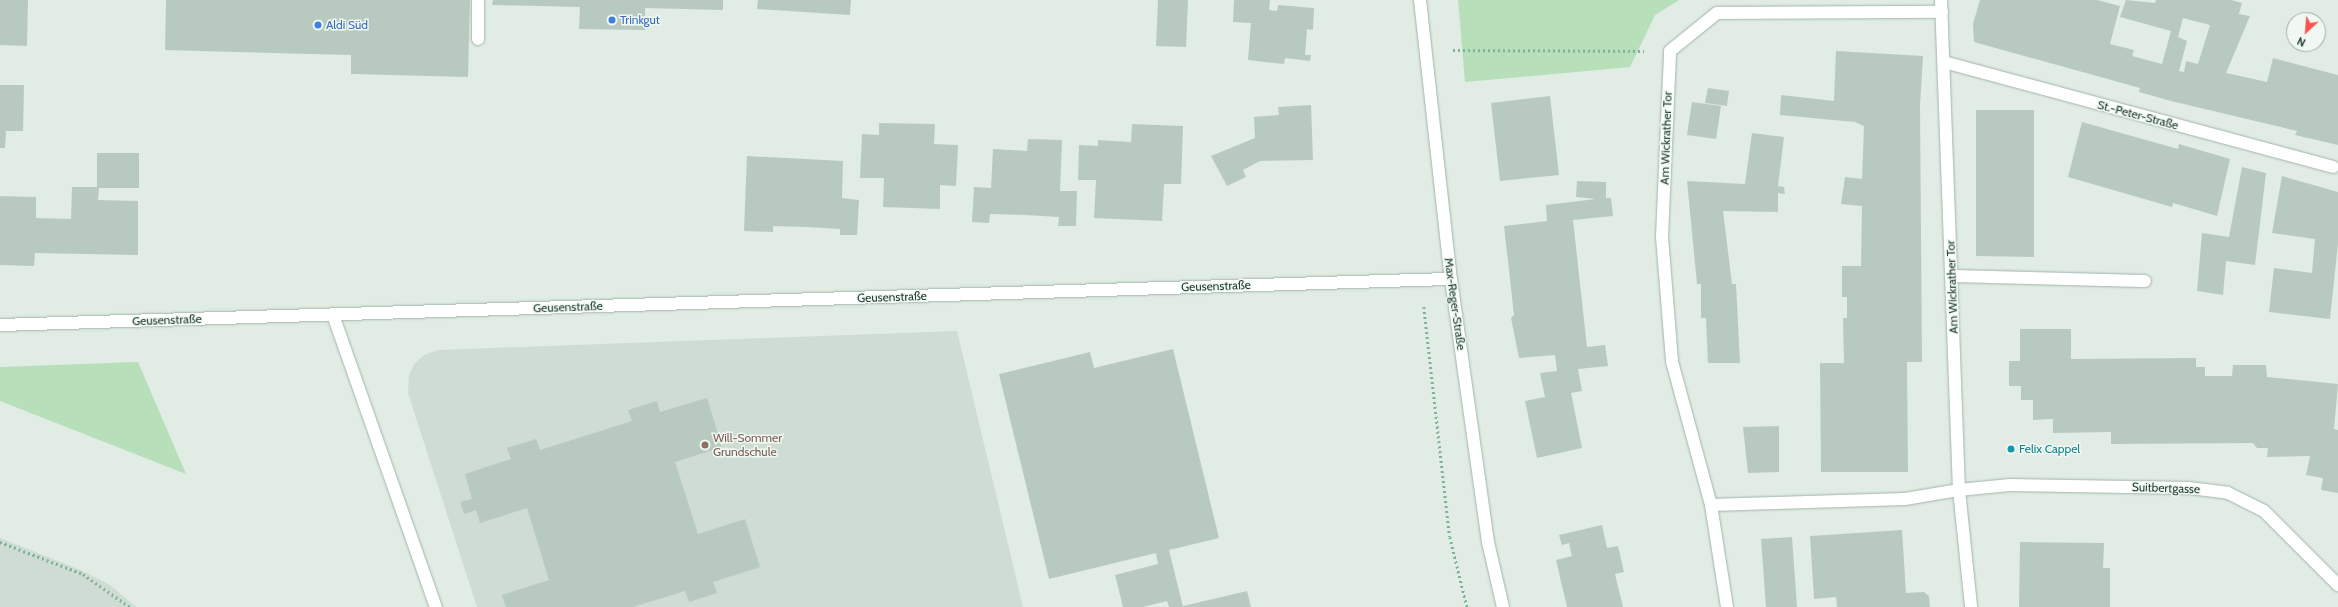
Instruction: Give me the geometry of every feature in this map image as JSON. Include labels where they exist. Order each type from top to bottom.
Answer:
[{"type":"street","points":[[478,0],[478,39]]},
{"type":"street","name":"Max-Reger-Straße","points":[[1420,0],[1451,279],[1488,542],[1503,607]]},
{"type":"street","name":"Am Wickrather Tor","points":[[1727,607],[1711,506],[1672,361],[1662,237],[1670,51],[1717,12],[1941,6],[1959,490],[1971,607]]},
{"type":"street","name":"St.-Peter-Straße","points":[[1944,62],[2336,168]]},
{"type":"street","points":[[1951,276],[2145,281]]},
{"type":"street","name":"Geusenstraße","points":[[0,325],[1451,279]]},
{"type":"street","points":[[333,315],[433,605]]},
{"type":"street","name":"Suitbertgasse","points":[[1959,490],[2010,485],[2189,488],[2228,493],[2264,511],[2338,586]]},
{"type":"street","points":[[1711,506],[1905,499],[1959,490]]},
{"type":"path","points":[[1425,49],[1670,51]]},
{"type":"path","points":[[1420,280],[1450,537],[1467,607]]},
{"type":"path","points":[[0,542],[83,574],[130,607]]},
{"type":"shaded area","name":"Will-Sommer Grundschule","points":[[957,331],[1023,607],[477,607],[408,393],[409,375],[414,364],[424,355],[438,350]]},
{"type":"shaded area","points":[[0,538],[83,571],[110,585],[136,607],[0,607]]},
{"type":"green space","points":[[1458,0],[1679,0],[1655,15],[1630,67],[1465,82]]},
{"type":"green space","points":[[138,362],[186,474],[0,401],[0,367]]},
{"type":"building","points":[[0,0],[28,0],[27,46],[0,45]]},
{"type":"building","name":"Aldi Süd","points":[[166,0],[470,0],[468,77],[351,74],[351,55],[165,50]]},
{"type":"building","name":"Trinkgut","points":[[493,0],[723,0],[723,10],[645,8],[645,30],[579,29],[580,7],[492,5]]},
{"type":"building","points":[[758,0],[851,0],[850,15],[757,9]]},
{"type":"building","points":[[1158,0],[1188,0],[1186,47],[1156,46]]},
{"type":"building","points":[[1234,0],[1270,0],[1269,10],[1277,11],[1278,5],[1314,8],[1313,30],[1307,29],[1305,55],[1311,55],[1310,61],[1285,58],[1284,64],[1248,60],[1251,23],[1233,22]]},
{"type":"building","points":[[1980,0],[2097,0],[2120,6],[2110,44],[2134,50],[2132,56],[2162,64],[2171,31],[2120,17],[2126,0],[2155,3],[2156,0],[2231,0],[2242,3],[2239,14],[2250,16],[2226,73],[2267,82],[2273,58],[2338,75],[2338,145],[2295,135],[2297,131],[2139,92],[2140,88],[1974,42],[1973,24]],"holes":[[[2183,18],[2210,25],[2198,64],[2186,61],[2184,72],[2179,71],[2187,41],[2178,37]]]},
{"type":"building","points":[[1836,51],[1923,56],[1920,106],[1922,362],[1907,362],[1908,472],[1821,472],[1820,363],[1844,363],[1843,318],[1847,318],[1847,297],[1842,297],[1842,266],[1861,266],[1862,206],[1841,204],[1845,177],[1862,179],[1864,126],[1855,122],[1780,115],[1781,95],[1834,101]]},
{"type":"building","points":[[0,85],[24,85],[23,131],[6,131],[5,148],[0,148]]},
{"type":"building","points":[[1708,88],[1729,91],[1727,106],[1705,103]]},
{"type":"building","points":[[1550,96],[1559,175],[1500,181],[1491,103]]},
{"type":"building","points":[[1692,102],[1721,106],[1716,139],[1687,135]]},
{"type":"building","points":[[1311,105],[1313,160],[1260,161],[1243,170],[1246,177],[1227,186],[1211,156],[1255,138],[1254,117],[1279,115],[1278,107]]},
{"type":"building","points":[[1976,110],[2034,110],[2034,257],[1976,256]]},
{"type":"building","points":[[2082,122],[2178,149],[2179,144],[2230,159],[2217,216],[2173,203],[2172,207],[2068,177]]},
{"type":"building","points":[[879,123],[935,124],[934,144],[958,145],[956,186],[940,185],[940,209],[883,207],[884,178],[860,178],[862,134],[879,135]]},
{"type":"building","points":[[1132,124],[1183,126],[1181,184],[1164,184],[1162,221],[1094,218],[1096,180],[1078,180],[1079,145],[1098,146],[1098,140],[1131,142]]},
{"type":"building","points":[[1752,133],[1784,137],[1778,186],[1784,187],[1785,194],[1778,193],[1778,212],[1723,211],[1732,284],[1736,284],[1740,363],[1708,363],[1706,318],[1701,318],[1701,284],[1697,284],[1687,181],[1745,184]]},
{"type":"building","points":[[1028,139],[1062,140],[1060,191],[1077,191],[1076,226],[1058,226],[1059,217],[1025,215],[990,214],[989,223],[972,222],[974,187],[991,188],[993,149],[1027,151]]},
{"type":"building","points":[[97,153],[139,153],[139,188],[99,188],[98,200],[138,201],[138,255],[35,253],[34,266],[0,265],[0,196],[36,197],[36,218],[71,219],[72,187],[97,187]]},
{"type":"building","points":[[747,156],[843,161],[842,198],[859,200],[857,235],[840,235],[840,229],[806,227],[773,226],[773,232],[744,231]]},
{"type":"building","points":[[2242,167],[2266,173],[2255,265],[2226,261],[2223,295],[2197,291],[2202,233],[2229,237]]},
{"type":"building","points":[[2282,176],[2338,192],[2338,243],[2330,319],[2269,312],[2274,268],[2312,273],[2315,239],[2272,233]]},
{"type":"building","points":[[1577,181],[1606,182],[1606,198],[1611,198],[1613,216],[1573,220],[1587,347],[1605,345],[1608,366],[1578,369],[1582,391],[1571,393],[1582,448],[1537,458],[1525,401],[1545,397],[1540,373],[1557,371],[1555,355],[1519,358],[1511,318],[1514,315],[1504,226],[1547,221],[1546,205],[1596,199],[1576,197]]},
{"type":"building","points":[[2020,329],[2071,329],[2071,359],[2196,358],[2196,367],[2205,367],[2205,376],[2232,376],[2233,365],[2266,365],[2267,377],[2338,384],[2334,429],[2338,430],[2338,493],[2321,490],[2323,478],[2306,475],[2310,456],[2267,457],[2268,448],[2257,448],[2253,443],[2111,444],[2111,432],[2053,433],[2053,419],[2033,420],[2033,400],[2021,400],[2021,386],[2009,386],[2009,361],[2020,361]]},
{"type":"building","points":[[1173,349],[1219,538],[1169,550],[1183,607],[1169,607],[1167,601],[1143,607],[1123,607],[1115,575],[1158,564],[1156,553],[1049,579],[999,374],[1090,352],[1094,368]]},
{"type":"building","points":[[707,398],[722,447],[675,462],[698,534],[745,519],[760,567],[713,582],[717,593],[689,602],[685,591],[633,607],[506,607],[502,595],[549,580],[527,508],[480,523],[476,510],[464,514],[460,502],[472,499],[465,474],[511,459],[507,448],[536,439],[540,450],[632,421],[628,410],[657,401],[660,412]]},
{"type":"building","points":[[1779,426],[1779,472],[1748,473],[1743,427]]},
{"type":"building","points":[[1602,525],[1607,548],[1618,546],[1624,572],[1615,574],[1623,607],[1567,607],[1556,560],[1572,556],[1569,543],[1562,545],[1559,535]]},
{"type":"building","points":[[1902,530],[1906,593],[1924,592],[1929,596],[1930,607],[1837,607],[1836,597],[1814,599],[1810,536]]},
{"type":"building","points":[[1792,537],[1797,607],[1766,607],[1761,539]]},
{"type":"building","points":[[2020,542],[2104,543],[2103,568],[2110,568],[2110,607],[2019,607]]},
{"type":"building","points":[[1247,591],[1251,607],[1183,607],[1183,606]]},
{"type":"place","name":"Trinkgut","points":[[612,20]]},
{"type":"place","name":"Aldi Süd","points":[[318,25]]},
{"type":"place","name":"Will-Sommer Grundschule","points":[[705,445]]},
{"type":"place","name":"Felix Cappel","points":[[2011,449]]}]
